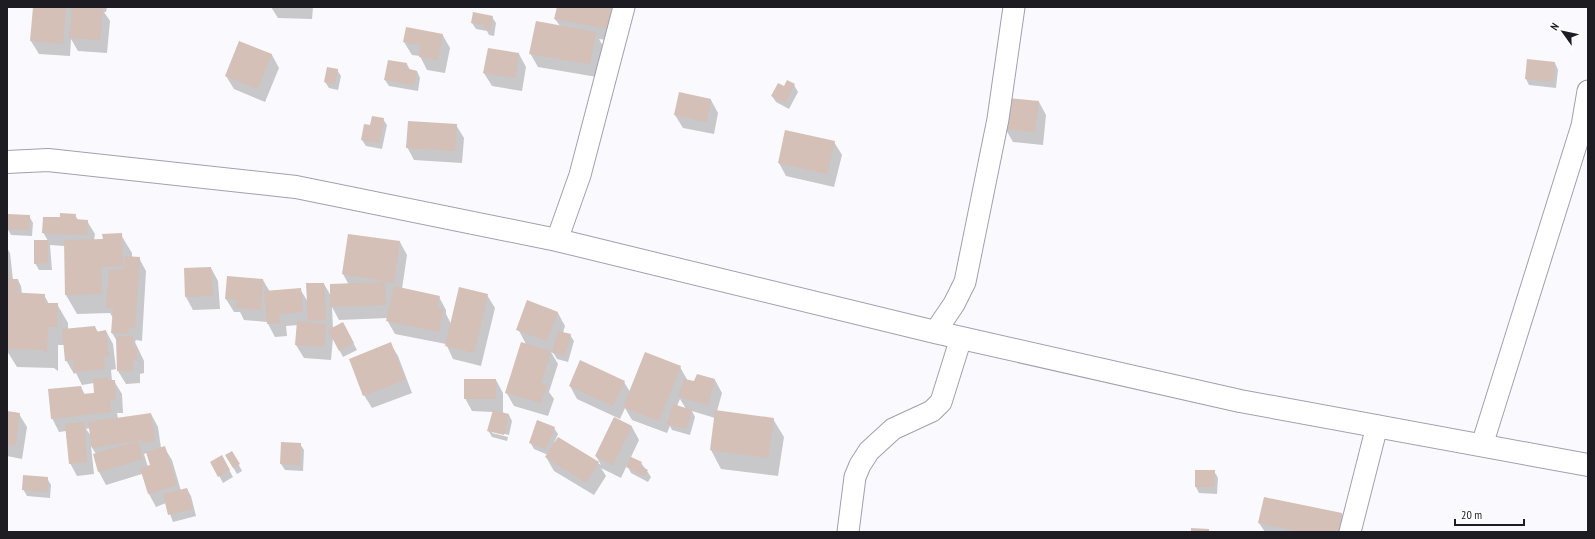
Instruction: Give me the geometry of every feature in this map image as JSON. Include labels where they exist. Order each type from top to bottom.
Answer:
[{"type":"main road","points":[[7,162],[48,160],[296,187],[557,240],[935,332],[1240,401],[1588,465]]},
{"type":"street","points":[[557,240],[580,174],[624,7]]},
{"type":"street","points":[[935,332],[954,304],[965,282],[998,119],[1014,7]]},
{"type":"street","points":[[1482,445],[1582,126],[1588,91]]},
{"type":"street","points":[[848,532],[855,477],[860,465],[869,451],[893,429],[932,411],[941,402],[961,338]]},
{"type":"street","points":[[1350,532],[1377,426]]},
{"type":"building","points":[[33,7],[66,7],[63,44],[30,41]]},
{"type":"building","points":[[72,7],[103,7],[100,40],[69,38]]},
{"type":"building","points":[[557,7],[612,7],[608,29],[554,19]]},
{"type":"building","points":[[473,12],[493,16],[490,30],[484,28],[485,25],[471,23]]},
{"type":"building","points":[[536,21],[596,32],[590,64],[529,54]]},
{"type":"building","points":[[406,27],[443,34],[438,60],[419,57],[421,45],[403,42]]},
{"type":"building","points":[[239,41],[272,54],[258,89],[225,76]]},
{"type":"building","points":[[488,48],[519,53],[515,78],[483,73]]},
{"type":"building","points":[[1527,59],[1555,62],[1553,82],[1525,79]]},
{"type":"building","points":[[388,60],[407,63],[406,68],[417,71],[414,85],[384,80]]},
{"type":"building","points":[[327,67],[338,69],[335,84],[324,82]]},
{"type":"building","points":[[787,80],[795,84],[785,103],[771,96],[778,83],[784,86]]},
{"type":"building","points":[[679,92],[711,99],[707,122],[674,115]]},
{"type":"building","points":[[1008,98],[1039,101],[1035,132],[1004,129]]},
{"type":"building","points":[[372,116],[384,118],[379,143],[361,140],[364,124],[370,125]]},
{"type":"building","points":[[408,121],[457,124],[455,151],[406,148]]},
{"type":"building","points":[[785,130],[835,141],[827,174],[778,163]]},
{"type":"building","points":[[60,213],[76,214],[75,219],[88,220],[87,235],[42,233],[43,217],[60,217]]},
{"type":"building","points":[[7,214],[30,215],[29,230],[7,229]]},
{"type":"building","points":[[122,233],[123,266],[101,267],[102,294],[65,295],[64,240],[103,239],[102,234]]},
{"type":"building","points":[[348,234],[400,241],[394,283],[342,274]]},
{"type":"building","points":[[34,240],[48,240],[48,263],[34,264]]},
{"type":"building","points":[[125,256],[140,257],[135,328],[129,328],[128,334],[111,333],[113,308],[106,308],[109,270],[124,269]]},
{"type":"building","points":[[211,267],[213,296],[185,297],[184,268]]},
{"type":"building","points":[[7,271],[9,271],[10,279],[18,279],[19,291],[7,292]]},
{"type":"building","points":[[227,276],[263,279],[261,310],[236,308],[237,300],[225,299]]},
{"type":"building","points":[[385,282],[386,305],[330,307],[330,284]]},
{"type":"building","points":[[306,283],[324,283],[326,320],[308,321]]},
{"type":"building","points":[[394,286],[440,296],[437,307],[443,308],[439,332],[386,321]]},
{"type":"building","points":[[459,287],[488,294],[474,353],[445,346]]},
{"type":"building","points":[[301,288],[303,312],[279,314],[280,323],[267,324],[264,291]]},
{"type":"building","points":[[7,292],[45,294],[45,303],[58,303],[57,327],[48,327],[47,352],[43,352],[43,350],[7,349]]},
{"type":"building","points":[[527,300],[558,312],[547,341],[516,330]]},
{"type":"building","points":[[297,321],[326,324],[324,347],[295,345]]},
{"type":"building","points":[[343,322],[354,343],[339,351],[328,330]]},
{"type":"building","points":[[95,326],[96,332],[106,330],[109,356],[104,357],[105,369],[74,372],[73,360],[65,361],[62,329]]},
{"type":"building","points":[[558,331],[571,334],[565,356],[552,352]]},
{"type":"building","points":[[133,336],[133,347],[137,347],[137,360],[133,361],[133,371],[117,371],[116,337]]},
{"type":"building","points":[[391,342],[405,380],[363,396],[349,359]]},
{"type":"building","points":[[521,342],[551,351],[541,384],[547,385],[541,403],[505,393]]},
{"type":"building","points":[[645,352],[681,366],[659,421],[623,407]]},
{"type":"building","points":[[580,360],[625,381],[613,406],[569,386]]},
{"type":"building","points":[[697,374],[715,379],[708,405],[678,397],[684,379],[694,381]]},
{"type":"building","points":[[108,377],[108,380],[115,380],[116,400],[110,400],[111,412],[51,419],[48,389],[81,386],[82,394],[94,393],[93,379]]},
{"type":"building","points":[[464,379],[496,379],[496,399],[464,399]]},
{"type":"building","points":[[673,404],[692,410],[686,429],[667,424]]},
{"type":"building","points":[[493,410],[509,414],[504,435],[487,431]]},
{"type":"building","points":[[715,410],[774,418],[768,458],[710,450]]},
{"type":"building","points":[[7,411],[20,413],[15,446],[7,445]]},
{"type":"building","points":[[151,413],[155,441],[142,443],[142,440],[92,448],[88,422]]},
{"type":"building","points":[[614,417],[632,426],[613,465],[595,456]]},
{"type":"building","points":[[537,420],[555,427],[546,449],[529,443]]},
{"type":"building","points":[[84,422],[87,462],[69,464],[65,424]]},
{"type":"building","points":[[558,437],[599,462],[586,483],[545,457]]},
{"type":"building","points":[[138,441],[143,459],[98,472],[93,454]]},
{"type":"building","points":[[281,442],[301,443],[300,465],[280,464]]},
{"type":"building","points":[[165,446],[177,485],[148,494],[140,468],[150,465],[146,452]]},
{"type":"building","points":[[232,451],[240,464],[233,468],[225,455]]},
{"type":"building","points":[[222,455],[230,470],[218,477],[210,462]]},
{"type":"building","points":[[631,457],[642,462],[640,466],[648,470],[644,476],[626,467]]},
{"type":"building","points":[[1195,470],[1215,470],[1214,487],[1195,487]]},
{"type":"building","points":[[23,475],[48,477],[47,492],[22,490]]},
{"type":"building","points":[[187,488],[193,509],[168,515],[163,494]]},
{"type":"building","points":[[1264,497],[1342,513],[1338,532],[1302,532],[1258,523]]},
{"type":"building","points":[[1191,528],[1209,529],[1209,532],[1191,532]]}]
